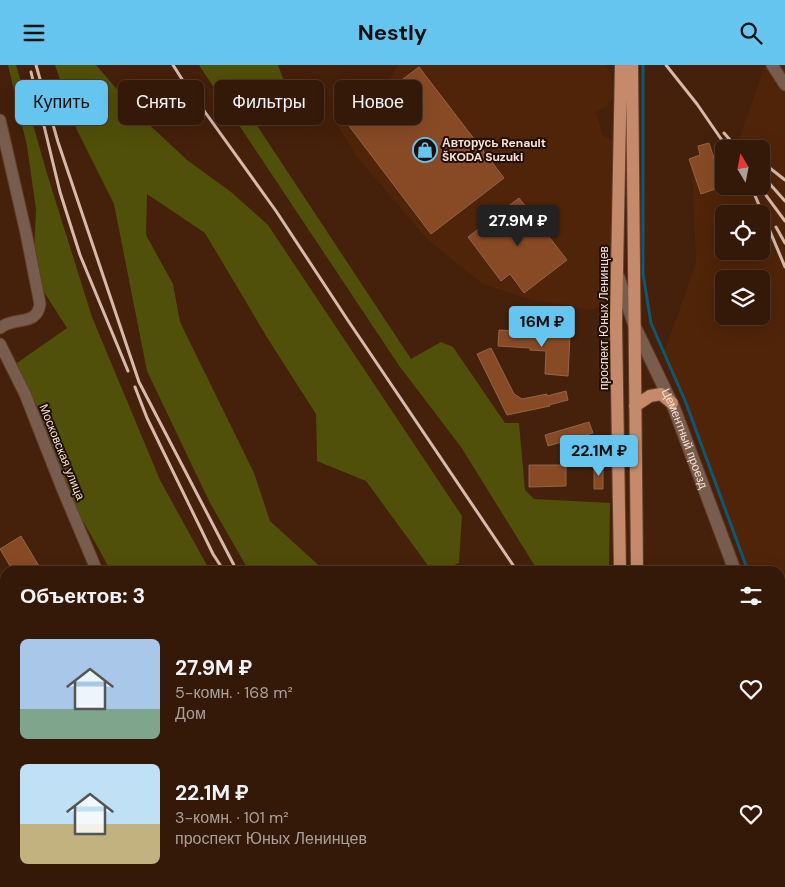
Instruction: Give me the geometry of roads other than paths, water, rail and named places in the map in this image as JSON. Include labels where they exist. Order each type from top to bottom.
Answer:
[{"type":"main road","name":"проспект Юных Ленинцев","points":[[620,566],[616,323],[621,65]]},
{"type":"main road","points":[[632,65],[637,566]]},
{"type":"main road","points":[[635,407],[650,396],[661,394],[672,403]]},
{"type":"street","points":[[772,65],[785,85]]},
{"type":"street","points":[[0,120],[40,304],[39,311],[34,317],[5,324],[0,328]]},
{"type":"street","name":"Цементный проезд","points":[[617,275],[635,327],[672,403],[733,566]]},
{"type":"street","points":[[616,323],[635,327]]},
{"type":"street","name":"Московская улица","points":[[0,344],[25,394],[95,566]]},
{"type":"waterway","points":[[643,65],[643,274],[651,323],[686,403],[746,566]]},
{"type":"railway","points":[[36,65],[58,142],[139,382],[234,566]]},
{"type":"railway","points":[[173,65],[276,211],[514,566]]},
{"type":"railway","points":[[666,65],[697,104],[722,140]]},
{"type":"railway","points":[[31,72],[60,192],[80,255],[128,371]]},
{"type":"railway","points":[[724,133],[730,140]]},
{"type":"railway","points":[[770,168],[785,180]]},
{"type":"railway","points":[[770,184],[785,201]]},
{"type":"railway","points":[[755,195],[785,267]]},
{"type":"railway","points":[[766,195],[785,221]]},
{"type":"railway","points":[[776,227],[785,243]]},
{"type":"railway","points":[[135,387],[147,418],[213,554],[221,566]]},
{"type":"place","name":"Авторусь Renault ŠKODA Suzuki","points":[[425,150]]}]
